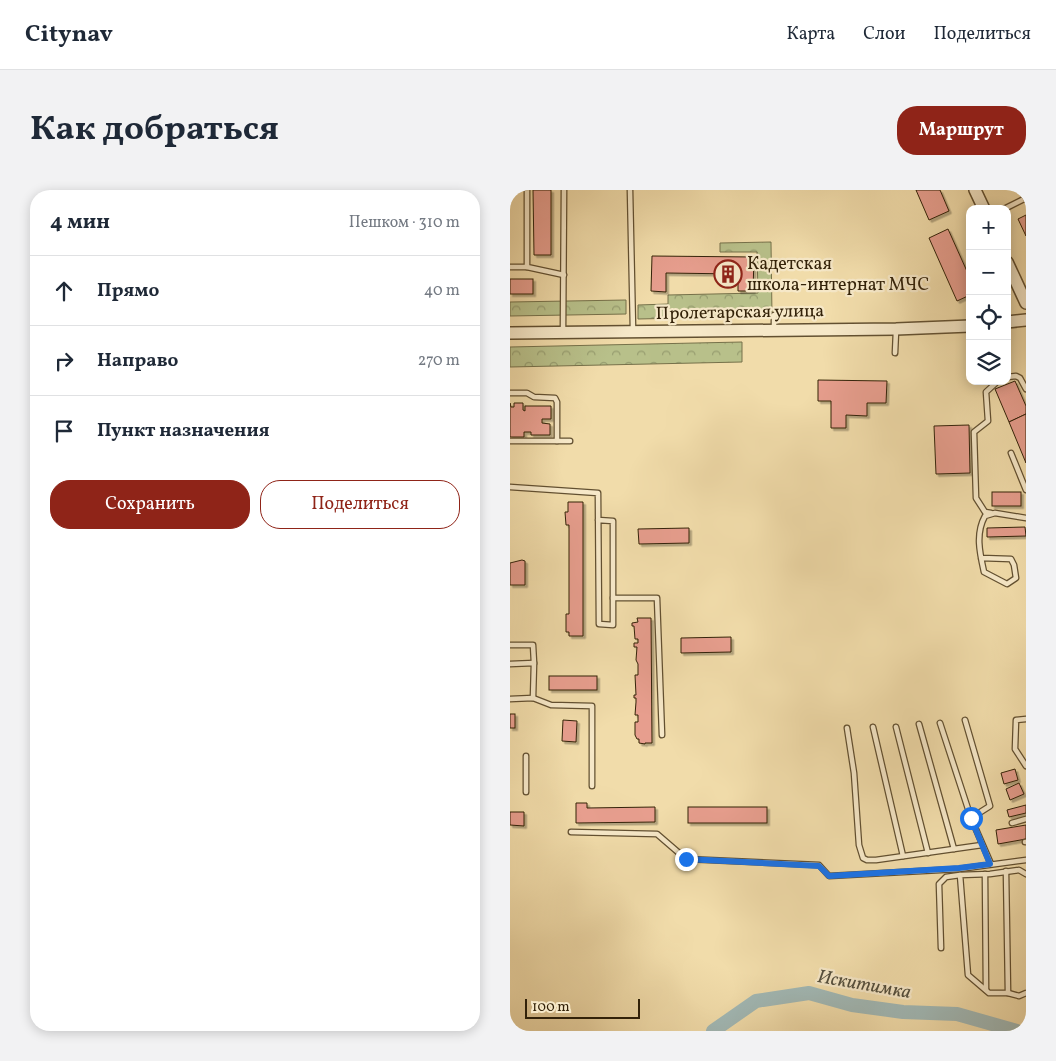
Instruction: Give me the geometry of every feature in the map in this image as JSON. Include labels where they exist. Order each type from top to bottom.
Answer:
[{"type":"street","points":[[975,190],[982,205]]},
{"type":"street","points":[[1011,271],[1026,304]]},
{"type":"street","points":[[1011,322],[1026,320]]},
{"type":"street","name":"Пролетарская улица","points":[[510,333],[896,330],[966,326]]},
{"type":"lane","points":[[527,190],[527,267]]},
{"type":"lane","points":[[564,190],[564,332]]},
{"type":"lane","points":[[630,190],[633,332]]},
{"type":"lane","points":[[1011,206],[1026,198]]},
{"type":"lane","points":[[510,267],[527,267],[564,276]]},
{"type":"lane","points":[[774,315],[774,330]]},
{"type":"lane","points":[[895,353],[896,330]]},
{"type":"lane","points":[[1011,377],[1020,378],[1026,390]]},
{"type":"lane","points":[[994,385],[986,392],[988,421],[974,432],[976,498],[985,512],[1026,518]]},
{"type":"lane","points":[[510,393],[527,393],[534,397],[555,398],[557,441]]},
{"type":"lane","points":[[510,441],[570,441]]},
{"type":"lane","points":[[1011,453],[1026,490]]},
{"type":"lane","points":[[510,487],[598,493],[598,520],[599,624],[613,625],[613,521],[598,520]]},
{"type":"lane","points":[[981,558],[1011,559],[1016,578],[1007,584],[996,580],[984,572],[981,558],[979,540],[981,523],[984,516],[995,513]]},
{"type":"lane","points":[[613,598],[657,598],[662,734]]},
{"type":"lane","points":[[510,645],[533,645],[533,698]]},
{"type":"lane","points":[[510,664],[534,663]]},
{"type":"lane","points":[[510,699],[533,698],[551,705],[592,706],[592,786]]},
{"type":"lane","points":[[1026,719],[1016,720],[1014,749],[1026,766]]},
{"type":"lane","points":[[964,720],[990,806],[971,818]]},
{"type":"lane","points":[[940,723],[971,818],[990,864]]},
{"type":"lane","points":[[919,724],[954,849]]},
{"type":"lane","points":[[873,727],[903,856]]},
{"type":"lane","points":[[896,727],[928,853]]},
{"type":"lane","points":[[847,728],[854,773],[858,844],[863,858],[876,860],[982,845]]},
{"type":"lane","points":[[526,756],[526,792]]},
{"type":"lane","points":[[1012,823],[1026,819]]},
{"type":"lane","points":[[571,832],[657,834],[686,859],[819,866],[829,876],[959,868],[1026,860]]},
{"type":"lane","points":[[941,948],[939,884],[946,877],[1019,870],[1026,874]]},
{"type":"lane","points":[[1006,872],[1008,993]]},
{"type":"lane","points":[[985,874],[986,990]]},
{"type":"lane","points":[[960,875],[968,975],[989,993],[1008,993],[1019,996],[1026,993]]},
{"type":"green space","points":[[771,242],[772,316],[638,319],[638,305],[668,304],[668,295],[758,293],[757,252],[720,252],[720,243]]},
{"type":"green space","points":[[626,300],[626,314],[510,316],[510,302]]},
{"type":"green space","points":[[742,342],[742,362],[510,367],[510,347]]},
{"type":"building","points":[[533,190],[551,190],[551,255],[534,255]]},
{"type":"building","points":[[916,190],[940,190],[949,211],[929,220]]},
{"type":"building","points":[[1026,215],[1026,236],[1018,219]]},
{"type":"building","points":[[948,229],[966,269],[966,297],[957,301],[929,238]]},
{"type":"building","name":"Кадетская школа-интернат МЧС","points":[[652,256],[754,257],[753,291],[738,291],[738,274],[666,273],[666,292],[651,291]]},
{"type":"building","points":[[510,279],[533,279],[533,294],[510,294]]},
{"type":"building","points":[[818,380],[887,381],[886,403],[867,403],[867,416],[846,415],[846,428],[831,428],[831,401],[818,401]]},
{"type":"building","points":[[1015,381],[1026,406],[1026,414],[1009,422],[995,389],[1011,385],[1011,383]]},
{"type":"building","points":[[510,403],[511,407],[514,407],[514,403],[523,403],[523,410],[525,411],[525,406],[551,406],[551,419],[542,419],[542,423],[550,424],[550,435],[531,435],[531,432],[524,432],[524,437],[510,437]]},
{"type":"building","points":[[1026,414],[1026,463],[1009,422]]},
{"type":"building","points":[[969,425],[970,473],[936,474],[934,426]]},
{"type":"building","points":[[992,492],[1021,492],[1021,506],[992,506]]},
{"type":"building","points":[[568,502],[583,502],[583,636],[569,636],[569,632],[566,632],[566,614],[569,614],[569,525],[566,525],[565,512],[568,512]]},
{"type":"building","points":[[1025,527],[1026,536],[987,537],[987,528]]},
{"type":"building","points":[[689,528],[689,543],[639,544],[638,529]]},
{"type":"building","points":[[525,561],[525,585],[510,585],[510,563]]},
{"type":"building","points":[[637,618],[651,618],[652,743],[645,744],[639,743],[639,739],[635,735],[635,722],[638,722],[638,715],[635,715],[636,698],[634,698],[634,695],[636,695],[635,675],[638,675],[638,664],[636,660],[637,647],[634,647],[634,643],[638,643],[638,639],[635,639],[632,623],[638,622]]},
{"type":"building","points":[[731,637],[731,652],[681,653],[681,638]]},
{"type":"building","points":[[549,676],[597,676],[597,690],[549,690]]},
{"type":"building","points":[[510,714],[515,714],[515,728],[510,728]]},
{"type":"building","points":[[563,720],[577,721],[576,742],[562,741]]},
{"type":"building","points":[[1015,769],[1018,780],[1004,784],[1001,773]]},
{"type":"building","points":[[1019,783],[1024,794],[1010,800],[1006,789]]},
{"type":"building","points":[[576,803],[587,803],[587,808],[655,807],[655,822],[576,823]]},
{"type":"building","points":[[1026,805],[1026,813],[1009,817],[1007,810]]},
{"type":"building","points":[[688,807],[767,807],[767,823],[688,823]]},
{"type":"building","points":[[510,812],[524,812],[524,826],[510,825]]},
{"type":"building","points":[[1026,825],[1026,839],[998,844],[996,830]]},
{"type":"waterway","name":"Искитимка","points":[[713,1031],[756,1001],[809,993],[852,1005],[903,1012],[957,1014],[1017,1031]]},
{"type":"place","name":"Кадетская школа-интернат МЧС","points":[[728,274]]},
{"type":"route","points":[[686,859],[819,866],[829,876],[959,868],[990,864],[971,818]]}]
